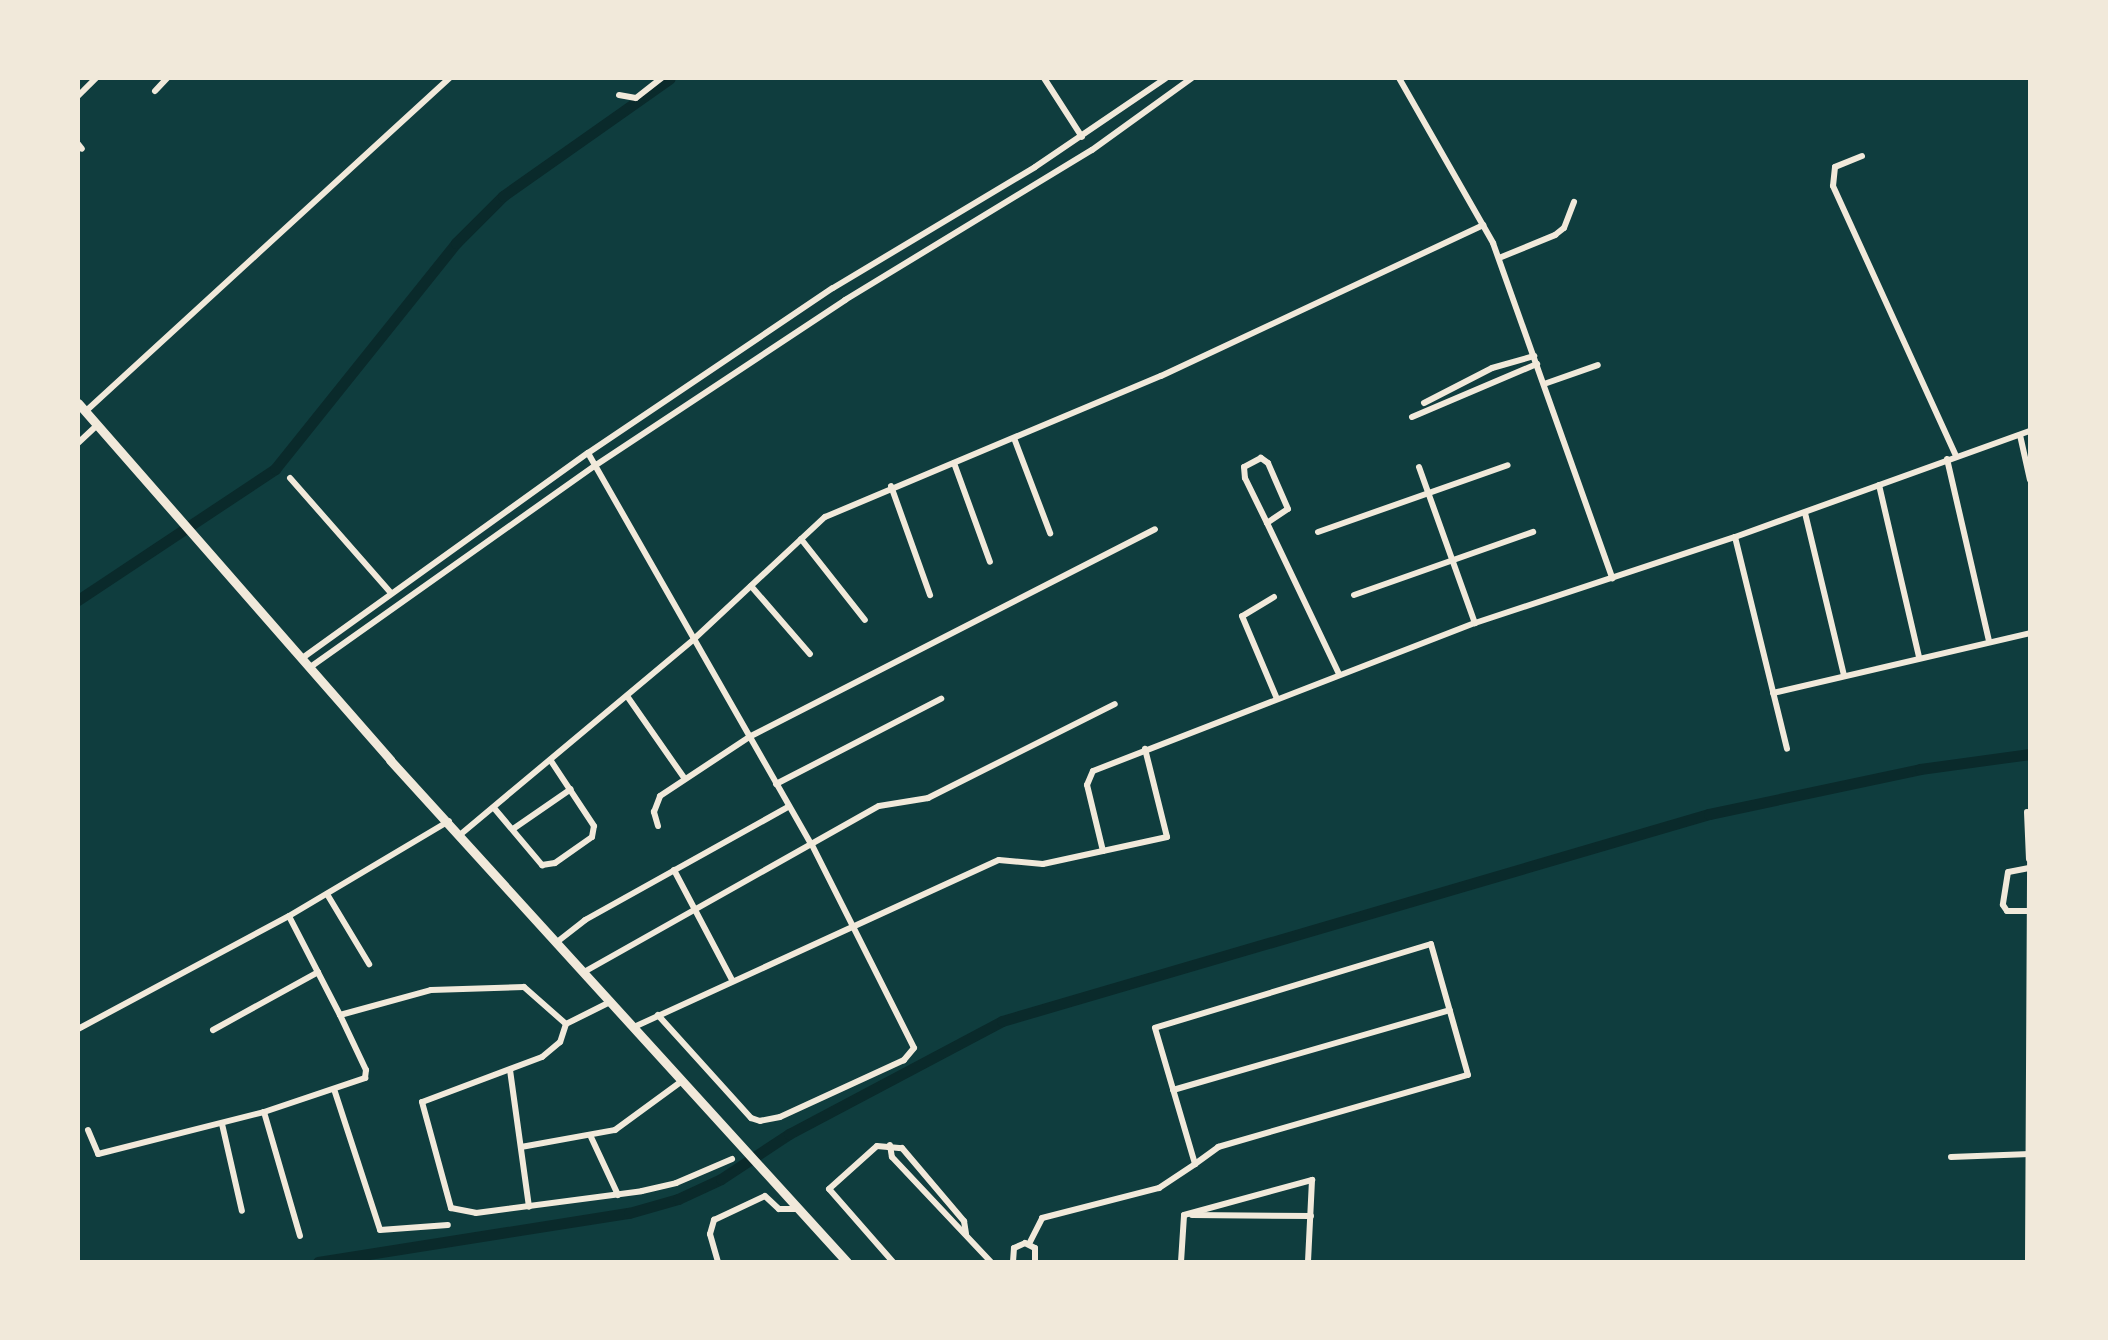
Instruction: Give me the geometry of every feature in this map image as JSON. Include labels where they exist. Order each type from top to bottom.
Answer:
[{"type":"main road","points":[[82,407],[309,668],[845,1262]]},
{"type":"street","points":[[78,96],[96,78]]},
{"type":"street","points":[[154,91],[167,78]]},
{"type":"street","points":[[82,407],[450,78]]},
{"type":"street","points":[[619,95],[624,100],[636,98],[662,78]]},
{"type":"street","points":[[1044,78],[1082,137]]},
{"type":"street","points":[[301,659],[588,453],[833,288],[1082,137],[1166,78]]},
{"type":"street","points":[[309,668],[596,465],[844,300],[1092,150],[1192,78]]},
{"type":"street","points":[[1399,78],[1484,224],[1612,578]]},
{"type":"street","points":[[1862,156],[1834,167],[1834,186],[1956,456]]},
{"type":"street","points":[[1498,258],[1556,235],[1564,228],[1574,202]]},
{"type":"street","points":[[461,834],[694,640],[825,517],[891,486],[1161,376],[1484,224]]},
{"type":"street","points":[[1424,402],[1492,368],[1535,360]]},
{"type":"street","points":[[1412,417],[1535,360]]},
{"type":"street","points":[[1544,384],[1598,365]]},
{"type":"street","points":[[78,443],[97,425]]},
{"type":"street","points":[[1102,851],[1089,776],[1145,749],[1475,623],[1805,513],[2030,431]]},
{"type":"street","points":[[2020,435],[2030,480]]},
{"type":"street","points":[[1014,438],[1050,534]]},
{"type":"street","points":[[588,453],[812,845],[914,1048],[904,1060],[780,1117],[760,1122],[752,1118],[658,1014]]},
{"type":"street","points":[[1267,524],[1288,509],[1268,463],[1261,458],[1247,463],[1243,470],[1267,524],[1339,674]]},
{"type":"street","points":[[1946,459],[1990,641]]},
{"type":"street","points":[[954,463],[990,562]]},
{"type":"street","points":[[1318,532],[1508,464]]},
{"type":"street","points":[[1419,467],[1475,623]]},
{"type":"street","points":[[290,478],[391,593]]},
{"type":"street","points":[[1879,484],[1918,657]]},
{"type":"street","points":[[891,486],[930,595]]},
{"type":"street","points":[[1805,513],[1844,675]]},
{"type":"street","points":[[658,826],[654,812],[660,796],[749,736],[1155,530]]},
{"type":"street","points":[[1354,595],[1533,532]]},
{"type":"street","points":[[1735,537],[1787,748]]},
{"type":"street","points":[[801,539],[865,620]]},
{"type":"street","points":[[751,586],[810,654]]},
{"type":"street","points":[[1274,598],[1242,616],[1277,699]]},
{"type":"street","points":[[1773,693],[2030,633]]},
{"type":"street","points":[[627,696],[685,780]]},
{"type":"street","points":[[776,784],[940,699]]},
{"type":"street","points":[[584,972],[878,806],[928,798],[1115,704]]},
{"type":"street","points":[[634,1027],[999,860],[1043,864],[1167,838],[1145,749]]},
{"type":"street","points":[[494,808],[537,862],[556,863],[595,831],[551,761]]},
{"type":"street","points":[[513,830],[571,789]]},
{"type":"street","points":[[558,942],[585,920],[788,807]]},
{"type":"street","points":[[2026,812],[2030,911],[2028,1262]]},
{"type":"street","points":[[78,1030],[328,894],[450,820]]},
{"type":"street","points":[[2029,862],[2008,872],[2003,904],[2007,911],[2030,911]]},
{"type":"street","points":[[674,870],[732,980]]},
{"type":"street","points":[[328,894],[370,964]]},
{"type":"street","points":[[88,1130],[98,1154],[222,1124],[364,1079],[366,1073],[340,1015],[288,916]]},
{"type":"street","points":[[1028,1244],[1042,1218],[1159,1188],[1195,1164],[1218,1147],[1468,1075],[1431,944],[1155,1028],[1195,1164]]},
{"type":"street","points":[[214,1030],[318,972]]},
{"type":"street","points":[[340,1015],[430,990],[524,987],[566,1024]]},
{"type":"street","points":[[612,1002],[566,1024],[553,1050],[510,1070],[424,1100],[421,1109],[450,1208],[476,1213],[618,1195],[676,1183],[732,1159]]},
{"type":"street","points":[[1173,1090],[1450,1010]]},
{"type":"street","points":[[510,1070],[528,1207]]},
{"type":"street","points":[[521,1147],[591,1137],[628,1122],[682,1081]]},
{"type":"street","points":[[334,1089],[380,1230],[448,1225]]},
{"type":"street","points":[[264,1112],[300,1236]]},
{"type":"street","points":[[222,1124],[242,1211]]},
{"type":"street","points":[[591,1137],[618,1195]]},
{"type":"street","points":[[890,1145],[892,1157],[954,1228],[966,1234],[990,1262]]},
{"type":"street","points":[[893,1262],[829,1189],[873,1149],[890,1145],[902,1148],[964,1220],[966,1234]]},
{"type":"street","points":[[1951,1157],[2030,1154]]},
{"type":"street","points":[[1184,1215],[1312,1180],[1308,1262]]},
{"type":"street","points":[[922,1190],[931,1182]]},
{"type":"street","points":[[718,1262],[710,1234],[714,1220],[765,1196],[779,1209],[798,1208]]},
{"type":"street","points":[[1184,1215],[1310,1216]]},
{"type":"street","points":[[1182,1262],[1184,1215]]},
{"type":"street","points":[[1010,1261],[1017,1245],[1028,1244],[1037,1252],[1036,1262]]},
{"type":"waterway","points":[[78,600],[275,469],[456,243],[503,196],[670,78]]},
{"type":"waterway","points":[[318,1262],[629,1213],[678,1199],[721,1179],[789,1134],[1002,1021],[1709,814],[1920,769],[2030,754]]}]
